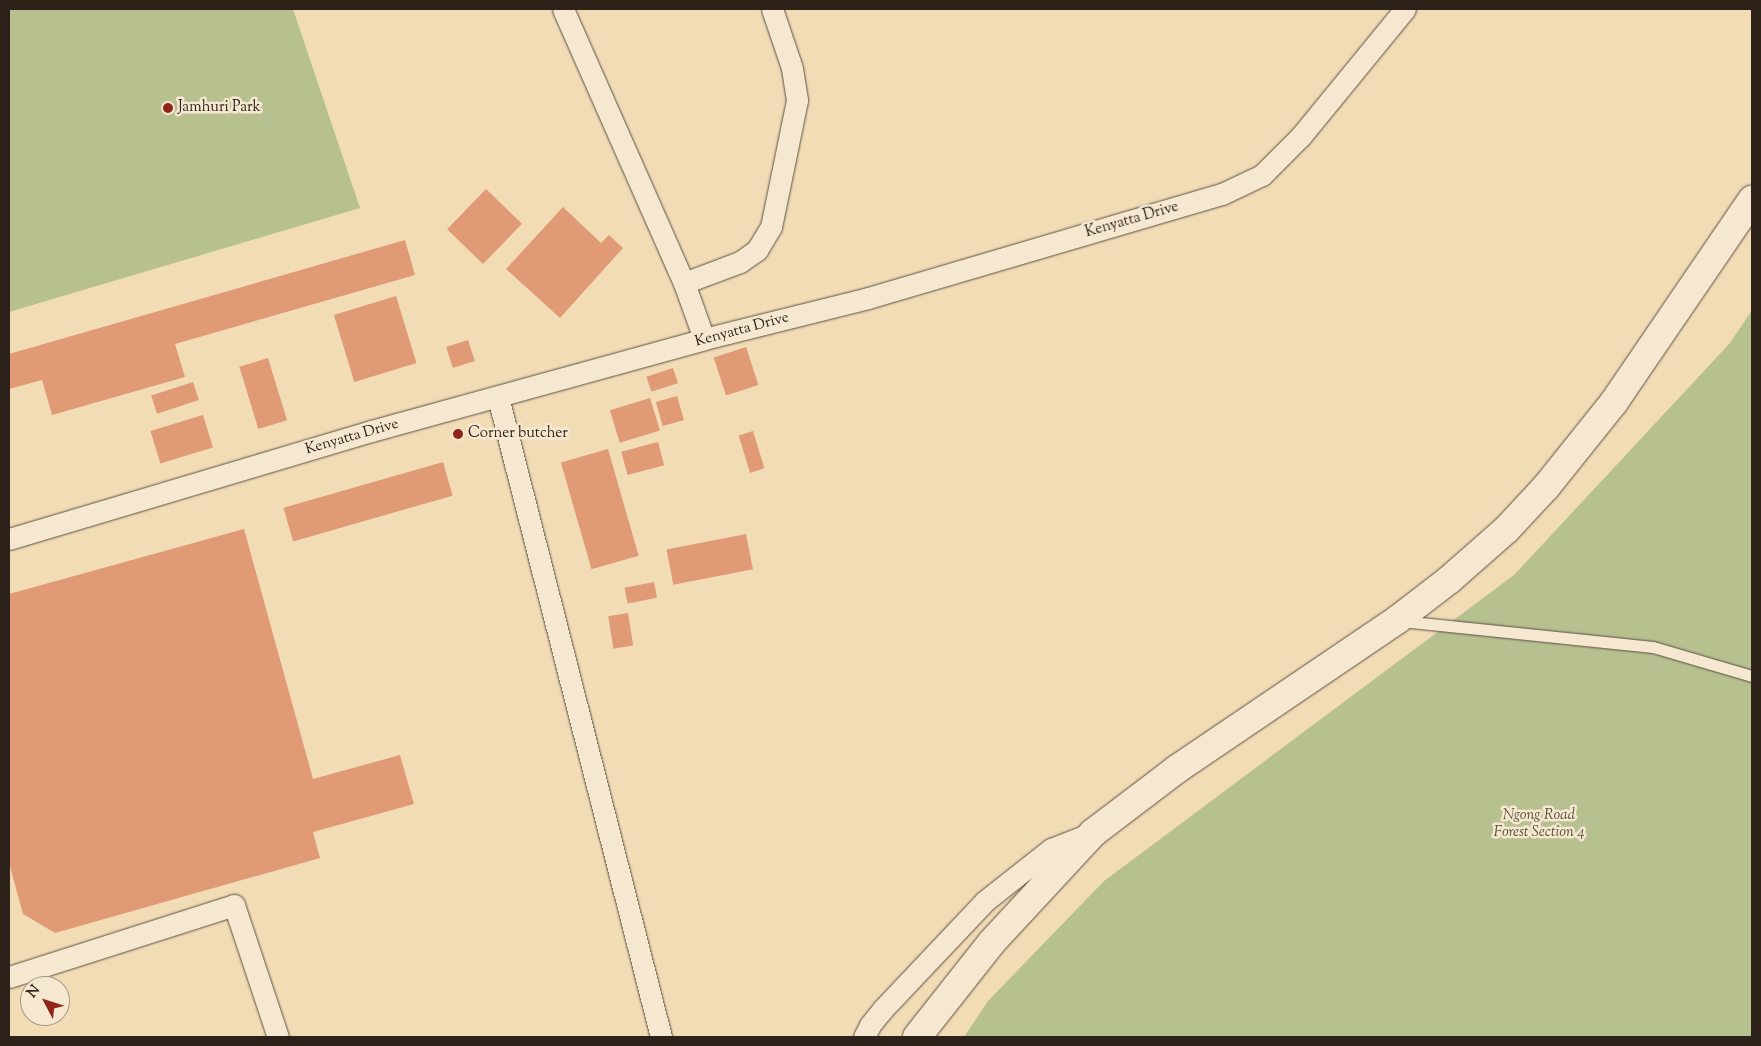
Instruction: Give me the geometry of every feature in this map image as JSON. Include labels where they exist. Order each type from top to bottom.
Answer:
[{"type":"street","points":[[563,9],[684,283],[704,339]]},
{"type":"street","points":[[684,283],[740,262],[757,250],[771,227],[797,100],[792,68],[772,9]]},
{"type":"street","name":"Kenyatta Drive","points":[[9,539],[371,431],[704,339],[868,298],[1222,194],[1262,175],[1301,136],[1405,9]]},
{"type":"street","points":[[916,1037],[992,942],[1093,833],[1177,769],[1397,620],[1449,580],[1506,530],[1546,487],[1614,402],[1752,200]]},
{"type":"street","points":[[498,397],[661,1037]]},
{"type":"street","points":[[864,1037],[870,1025],[882,1010],[984,901],[1051,849],[1093,833]]},
{"type":"street","points":[[9,977],[234,905],[278,1037]]},
{"type":"lane","points":[[1397,620],[1653,647],[1752,676]]},
{"type":"green space","name":"Jamhuri Park","points":[[9,9],[293,9],[360,208],[9,312]]},
{"type":"green space","name":"Ngong Road Forest Section 4","points":[[1752,310],[1752,1037],[964,1037],[988,1001],[1104,881],[1514,575],[1730,343]]},
{"type":"building","points":[[486,189],[522,224],[483,264],[447,229]]},
{"type":"building","points":[[563,207],[601,243],[609,235],[623,248],[560,318],[506,269]]},
{"type":"building","points":[[405,240],[415,275],[175,344],[185,377],[52,415],[42,380],[9,389],[9,354]]},
{"type":"building","points":[[396,296],[416,363],[354,382],[334,315]]},
{"type":"building","points":[[468,340],[475,361],[453,368],[446,347]]},
{"type":"building","points":[[746,347],[758,385],[726,396],[714,358]]},
{"type":"building","points":[[268,358],[287,420],[258,429],[239,367]]},
{"type":"building","points":[[673,368],[678,383],[651,392],[646,377]]},
{"type":"building","points":[[193,382],[199,400],[157,414],[151,396]]},
{"type":"building","points":[[677,396],[684,420],[663,426],[656,402]]},
{"type":"building","points":[[650,398],[660,431],[620,443],[610,410]]},
{"type":"building","points":[[203,415],[213,448],[160,464],[150,431]]},
{"type":"building","points":[[753,431],[764,468],[750,473],[739,435]]},
{"type":"building","points":[[658,442],[664,465],[628,475],[621,452]]},
{"type":"building","points":[[608,449],[639,556],[591,569],[561,463]]},
{"type":"building","points":[[443,462],[453,496],[293,541],[283,508]]},
{"type":"building","points":[[244,529],[313,779],[400,755],[414,804],[313,832],[320,858],[55,933],[23,914],[9,863],[9,594]]},
{"type":"building","points":[[746,534],[753,569],[673,585],[666,549]]},
{"type":"building","points":[[654,582],[657,598],[628,603],[625,588]]},
{"type":"building","points":[[628,613],[633,646],[613,649],[608,616]]},
{"type":"place","name":"Jamhuri Park","points":[[168,108]]},
{"type":"place","name":"Corner butcher","points":[[458,434]]}]
